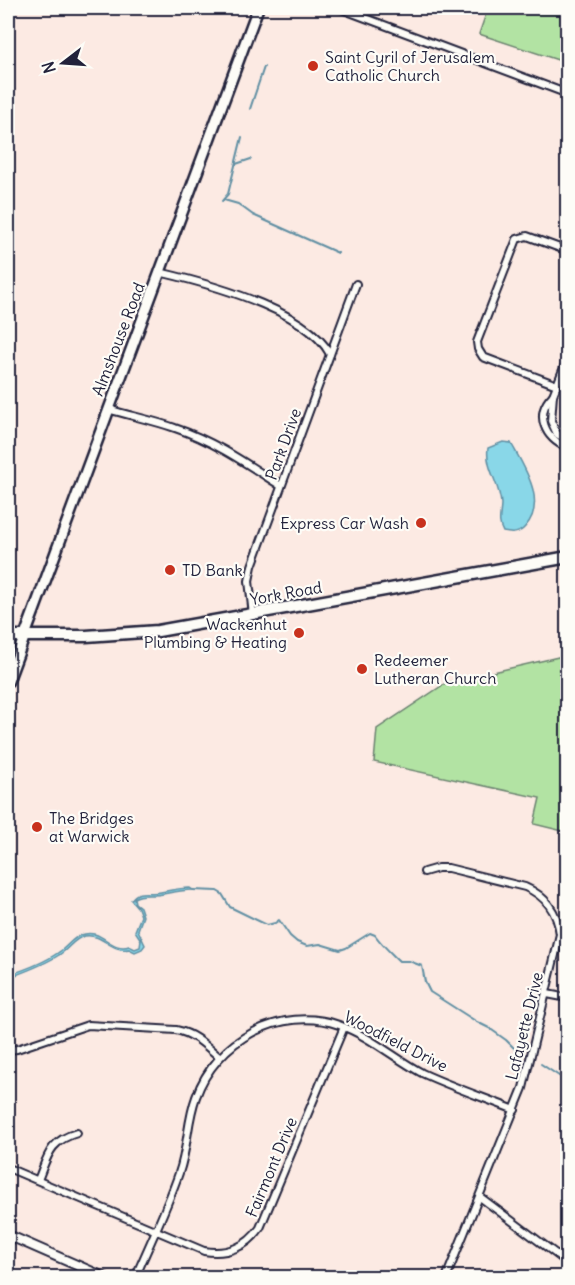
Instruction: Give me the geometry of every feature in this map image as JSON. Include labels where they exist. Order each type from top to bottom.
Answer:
[{"type":"highway","name":"York Road","points":[[8,636],[24,638],[159,631],[567,557]]},
{"type":"main road","name":"Almshouse Road","points":[[8,681],[258,8]]},
{"type":"street","points":[[339,8],[567,94]]},
{"type":"street","points":[[557,385],[483,357],[477,342],[518,239],[527,236],[567,251]]},
{"type":"street","points":[[159,272],[205,282],[255,301],[290,318],[313,333],[330,354]]},
{"type":"street","name":"Park Drive","points":[[253,615],[249,577],[356,284]]},
{"type":"street","points":[[567,357],[554,395],[551,421],[557,434],[567,440]]},
{"type":"street","points":[[554,395],[548,400],[544,412],[544,424],[553,440],[567,447]]},
{"type":"street","points":[[108,409],[175,428],[200,438],[233,455],[281,486]]},
{"type":"street","name":"Lafayette Drive","points":[[424,872],[448,868],[525,886],[548,901],[559,924],[560,934],[547,994],[516,1110],[446,1278]]},
{"type":"street","points":[[547,994],[567,998]]},
{"type":"street","name":"Woodfield Drive","points":[[135,1278],[182,1165],[195,1098],[204,1078],[219,1057],[248,1035],[281,1022],[315,1020],[344,1027],[365,1037],[423,1073],[516,1110]]},
{"type":"street","points":[[8,1050],[88,1025],[186,1032],[198,1038],[219,1057]]},
{"type":"street","name":"Fairmont Drive","points":[[8,1168],[195,1247],[213,1252],[233,1250],[252,1238],[260,1228],[344,1027]]},
{"type":"street","points":[[38,1180],[54,1144],[64,1137],[77,1133]]},
{"type":"street","points":[[480,1197],[567,1263]]},
{"type":"street","points":[[8,1236],[106,1278]]},
{"type":"green space","points":[[488,8],[567,8],[567,50],[564,62],[479,34]]},
{"type":"green space","points":[[567,655],[567,832],[534,824],[540,798],[374,762],[377,729],[446,683]]},
{"type":"water","points":[[503,442],[511,443],[532,485],[534,496],[532,517],[523,529],[515,533],[503,532],[501,528],[500,497],[488,455],[488,448]]},
{"type":"water","points":[[190,888],[193,890],[141,895],[134,898],[143,916],[138,930],[145,945],[142,949],[135,952],[117,948],[97,937],[85,936],[53,959],[8,978],[8,975],[53,956],[75,938],[88,933],[95,934],[116,946],[129,946],[135,949],[140,947],[141,940],[135,931],[141,916],[131,900],[134,896],[141,893]]},
{"type":"waterway","points":[[250,109],[264,67]]},
{"type":"waterway","points":[[222,201],[228,194],[242,137]]},
{"type":"waterway","points":[[236,164],[251,159]]},
{"type":"waterway","points":[[224,200],[238,204],[253,215],[338,253]]},
{"type":"waterway","points":[[193,890],[217,891],[222,894],[230,907],[267,925],[279,920],[290,936],[307,946],[320,944],[340,950],[370,933],[375,935],[399,961],[409,961],[422,966],[425,982],[430,992],[489,1028],[520,1054]]},
{"type":"waterway","points":[[541,1064],[568,1082]]},
{"type":"place","name":"Saint Cyril of Jerusalem Catholic Church","points":[[313,66]]},
{"type":"place","name":"Express Car Wash","points":[[421,523]]},
{"type":"place","name":"TD Bank","points":[[170,570]]},
{"type":"place","name":"Wackenhut Plumbing & Heating","points":[[299,633]]},
{"type":"place","name":"Redeemer Lutheran Church","points":[[362,669]]},
{"type":"place","name":"The Bridges at Warwick","points":[[37,827]]}]
